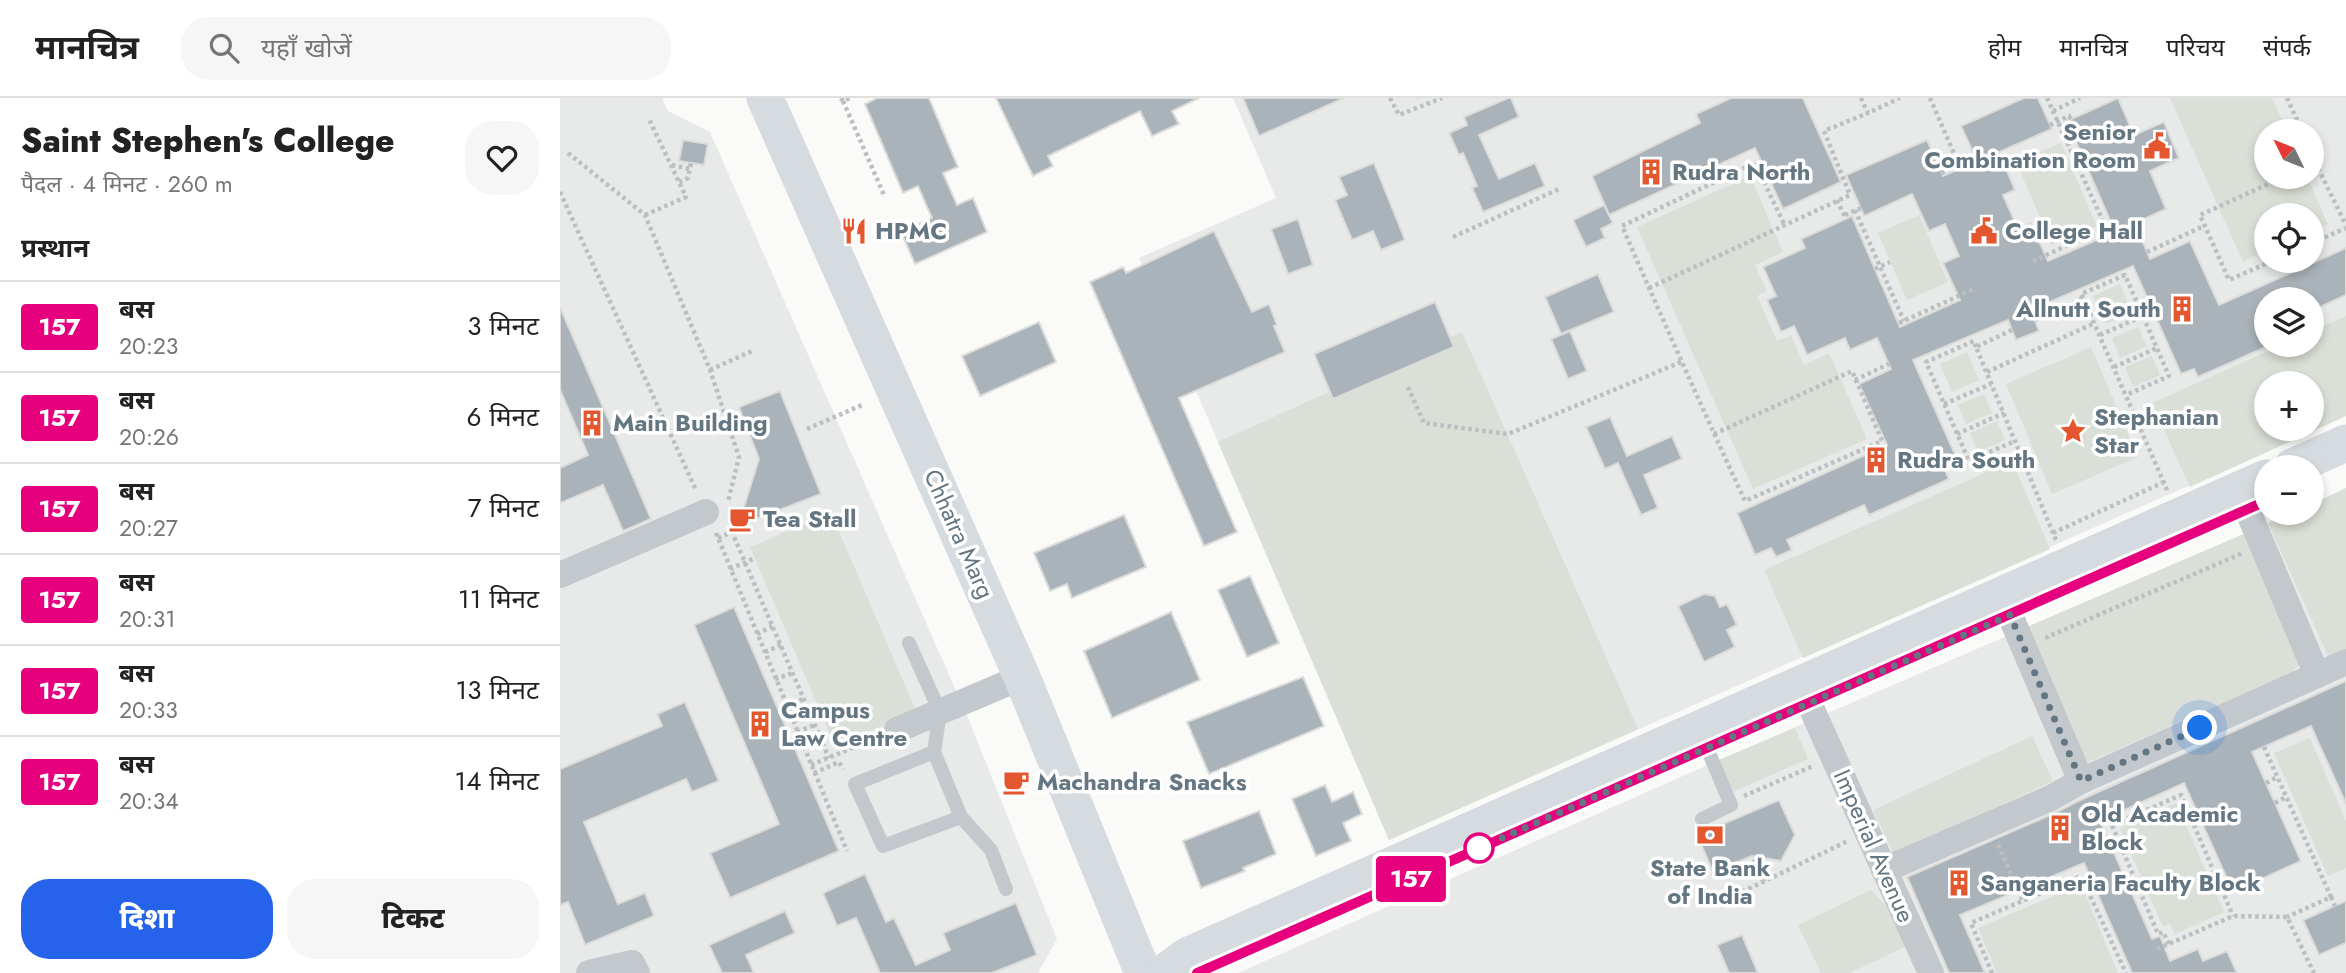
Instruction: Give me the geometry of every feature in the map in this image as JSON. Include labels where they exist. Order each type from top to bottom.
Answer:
[{"type":"street","name":"Chhatra Marg","points":[[765,98],[1022,677],[1173,972]]},
{"type":"street","points":[[2319,455],[2346,443]]},
{"type":"street","points":[[2324,476],[2346,466]]},
{"type":"street","points":[[1173,972],[1187,956],[2254,483]]},
{"type":"street","points":[[1173,972],[1707,748],[1813,711],[2010,615],[2254,506]]},
{"type":"street","points":[[560,575],[718,514]]},
{"type":"street","points":[[2264,525],[2317,675]]},
{"type":"street","points":[[2010,615],[2081,781]]},
{"type":"street","points":[[1884,870],[2051,798],[2081,781],[2346,662]]},
{"type":"street","points":[[897,730],[1022,677]]},
{"type":"street","name":"Imperial Avenue","points":[[1813,711],[1931,973]]},
{"type":"street","points":[[589,973],[632,963],[637,973]]},
{"type":"lane","points":[[909,643],[940,712],[934,752],[961,817],[991,850],[1006,889]]},
{"type":"lane","points":[[1702,819],[1731,805],[1707,748]]},
{"type":"lane","points":[[934,752],[855,784],[883,846],[961,817]]},
{"type":"path","points":[[850,98],[842,100],[884,195]]},
{"type":"path","points":[[1390,98],[1399,115],[1442,98]]},
{"type":"path","points":[[1861,98],[1868,113]]},
{"type":"path","points":[[1649,288],[1850,195],[1824,131],[1900,98]]},
{"type":"path","points":[[1930,98],[1959,165]]},
{"type":"path","points":[[2047,98],[2106,228]]},
{"type":"path","points":[[2053,111],[2080,98]]},
{"type":"path","points":[[2287,98],[2297,119]]},
{"type":"path","points":[[2050,125],[2069,116],[2071,119]]},
{"type":"path","points":[[645,215],[686,197],[649,118]]},
{"type":"path","points":[[568,153],[645,215],[710,370],[739,457],[718,514],[718,538],[732,532],[829,758]]},
{"type":"path","points":[[1941,173],[1975,158]]},
{"type":"path","points":[[1714,434],[1852,370],[1882,440],[1745,501],[1714,434],[1681,362],[1622,226],[1755,163],[1784,224]]},
{"type":"path","points":[[671,165],[690,166],[688,178],[679,182]]},
{"type":"path","points":[[2324,183],[2346,227],[2324,237]]},
{"type":"path","points":[[1453,237],[1559,189]]},
{"type":"path","points":[[2254,269],[2229,280],[2200,215],[2257,189]]},
{"type":"path","points":[[1837,200],[1845,217],[1858,209],[1901,322],[1974,289]]},
{"type":"path","points":[[2033,261],[2112,225]]},
{"type":"path","points":[[2147,252],[2204,226]]},
{"type":"path","points":[[1875,269],[1890,262]]},
{"type":"path","points":[[2126,395],[2169,376],[2125,275],[2081,294],[2179,517]]},
{"type":"path","points":[[2035,320],[2083,298]]},
{"type":"path","points":[[2100,335],[2143,316]]},
{"type":"path","points":[[1987,372],[2095,323]]},
{"type":"path","points":[[1976,347],[2012,330]]},
{"type":"path","points":[[2015,441],[1969,461],[1926,362],[1974,341],[2067,566]]},
{"type":"path","points":[[2114,367],[2157,348]]},
{"type":"path","points":[[710,370],[752,351]]},
{"type":"path","points":[[1408,387],[1424,423],[1508,434],[1681,362]]},
{"type":"path","points":[[1855,380],[1889,364]]},
{"type":"path","points":[[1944,404],[1991,384]]},
{"type":"path","points":[[807,429],[862,405]]},
{"type":"path","points":[[1957,434],[2004,413]]},
{"type":"path","points":[[2053,533],[2164,482]]},
{"type":"path","points":[[2052,649],[2047,637],[2072,626],[2245,552],[2250,564]]},
{"type":"path","points":[[730,569],[755,558]]},
{"type":"path","points":[[757,634],[773,626]]},
{"type":"path","points":[[765,652],[781,645]]},
{"type":"path","points":[[775,679],[793,673]]},
{"type":"path","points":[[786,705],[804,699]]},
{"type":"path","points":[[797,732],[816,725]]},
{"type":"path","points":[[811,765],[864,743]]},
{"type":"path","points":[[2264,747],[2335,906]]},
{"type":"path","points":[[1744,796],[1834,758]]},
{"type":"path","points":[[814,773],[839,762],[842,769]]},
{"type":"path","points":[[2266,783],[2277,777]]},
{"type":"path","points":[[2169,944],[2163,932],[2158,934],[2112,825],[2181,795],[2233,916]]},
{"type":"path","points":[[2275,803],[2286,797]]},
{"type":"path","points":[[1989,825],[2023,901]]},
{"type":"path","points":[[1717,904],[1867,832]]},
{"type":"path","points":[[1754,859],[1765,882]]},
{"type":"path","points":[[1992,973],[1971,923],[2081,876],[2126,973]]},
{"type":"path","points":[[2157,949],[2233,916],[2287,917],[2331,897]]},
{"type":"path","points":[[2287,917],[2314,973]]},
{"type":"shaded area","points":[[560,98],[662,98],[668,111],[710,132],[968,718],[1057,939],[1038,973],[560,973]]},
{"type":"shaded area","points":[[1233,98],[2346,98],[2346,416],[2324,426],[2324,371],[2254,371],[2254,441],[2290,441],[1389,840],[1139,258],[1276,198]]},
{"type":"shaded area","points":[[2170,98],[2272,98],[2282,119],[2254,119],[2254,189],[2312,189],[2319,203],[2254,203],[2254,257],[2243,262]]},
{"type":"shaded area","points":[[2061,143],[2097,226],[2052,245],[2016,162]]},
{"type":"shaded area","points":[[1750,176],[1783,252],[1755,265],[1767,291],[1757,296],[1777,341],[1791,335],[1804,365],[1829,353],[1867,439],[1753,489],[1637,227]]},
{"type":"shaded area","points":[[1919,215],[1948,282],[1907,300],[1878,233]]},
{"type":"shaded area","points":[[2120,284],[2132,312],[2106,324],[2093,296]]},
{"type":"shaded area","points":[[2346,316],[2346,416],[2324,426],[2324,371],[2254,371],[2254,441],[2291,441],[2260,455],[2254,455],[2254,458],[2190,487],[2152,403],[2255,357],[2324,357],[2324,326]]},
{"type":"shaded area","points":[[2138,327],[2147,346],[2120,358],[2112,338]]},
{"type":"shaded area","points":[[1462,332],[1638,729],[1389,840],[1218,442]]},
{"type":"shaded area","points":[[2091,347],[2138,457],[2052,494],[2006,384]]},
{"type":"shaded area","points":[[1967,352],[1979,380],[1952,392],[1940,364]]},
{"type":"shaded area","points":[[2152,356],[2160,375],[2133,387],[2125,367]]},
{"type":"shaded area","points":[[1984,394],[1992,413],[1966,424],[1958,405]]},
{"type":"shaded area","points":[[1997,421],[2005,440],[1978,452],[1970,433]]},
{"type":"shaded area","points":[[2012,461],[2050,549],[1803,658],[1764,570]]},
{"type":"shaded area","points":[[2346,488],[2346,973],[1238,973],[1719,760],[2264,525],[2324,525],[2324,498]]},
{"type":"shaded area","points":[[2346,488],[2346,650],[2329,658],[2269,525],[2324,525],[2324,498]]},
{"type":"shaded area","points":[[831,513],[916,711],[835,746],[750,547]]},
{"type":"shaded area","points":[[2249,532],[2304,660],[2291,673],[2086,763],[2027,627]]},
{"type":"shaded area","points":[[1795,728],[1808,759],[1732,792],[1719,760]]},
{"type":"shaded area","points":[[2032,736],[2053,781],[1894,855],[1873,810]]},
{"type":"shaded area","points":[[2310,738],[2346,821],[2346,868],[2328,876],[2274,753]]},
{"type":"shaded area","points":[[2176,803],[2224,912],[2175,934],[2170,924],[2163,927],[2120,828]]},
{"type":"shaded area","points":[[2081,884],[2118,973],[1997,973],[1978,928]]},
{"type":"shaded area","points":[[1871,890],[1888,908],[1906,946],[1850,973],[1821,973],[1798,925]]},
{"type":"building","points":[[877,98],[929,98],[958,167],[943,173],[957,205],[973,198],[987,232],[915,264],[901,232],[932,218],[918,186],[903,193],[865,104]]},
{"type":"building","points":[[996,98],[1199,98],[1172,111],[1179,124],[1152,136],[1140,111],[1048,156],[1053,166],[1033,176]]},
{"type":"building","points":[[1243,98],[1344,98],[1259,136]]},
{"type":"building","points":[[1511,98],[1519,117],[1479,135],[1499,179],[1535,163],[1545,186],[1483,212],[1472,188],[1477,186],[1463,153],[1459,155],[1449,133],[1467,125],[1464,117]]},
{"type":"building","name":"Rudra North","points":[[1731,98],[1803,98],[1841,182],[1783,209],[1755,148],[1609,215],[1592,176],[1700,123],[1696,114]]},
{"type":"building","points":[[2024,98],[2038,98],[2052,129],[1999,152],[2015,190],[2003,195],[2018,229],[2031,223],[2048,261],[2115,232],[2067,121],[2118,98],[2134,135],[2164,122],[2179,158],[2150,171],[2166,209],[2135,223],[2150,259],[2190,241],[2219,305],[2254,289],[2254,352],[2198,377],[2194,369],[2181,374],[2133,266],[2031,310],[2039,331],[2016,340],[2008,320],[1913,360],[1958,461],[1944,468],[1949,479],[1869,515],[1864,505],[1787,540],[1792,550],[1776,557],[1771,548],[1755,555],[1737,513],[1887,445],[1859,384],[1891,369],[1877,338],[1850,350],[1845,338],[1807,355],[1794,326],[1781,332],[1767,300],[1776,296],[1763,267],[1805,248],[1801,239],[1852,216],[1900,327],[1960,300],[1943,263],[1959,256],[1945,224],[1929,231],[1912,194],[1864,216],[1846,175],[1927,140],[1943,176],[1977,161],[1961,126]]},
{"type":"building","points":[[683,140],[708,144],[704,165],[679,161]]},
{"type":"building","points":[[1374,163],[1405,240],[1381,250],[1373,231],[1352,240],[1335,200],[1347,195],[1339,177]]},
{"type":"building","points":[[1604,205],[1613,223],[1601,229],[1605,238],[1586,247],[1573,220]]},
{"type":"building","points":[[1298,219],[1313,265],[1288,274],[1271,229]]},
{"type":"building","points":[[1214,231],[1252,312],[1269,304],[1277,325],[1274,326],[1285,352],[1179,398],[1237,532],[1204,546],[1090,282],[1123,267],[1126,273]]},
{"type":"building","points":[[2346,248],[2346,295],[2324,305],[2324,287],[2259,287],[2290,273],[2324,273],[2324,258]]},
{"type":"building","points":[[1598,274],[1614,312],[1561,334],[1545,297]]},
{"type":"building","points":[[1435,302],[1454,347],[1333,399],[1314,354]]},
{"type":"building","name":"Main Building","points":[[560,307],[651,519],[623,531],[603,485],[560,503],[560,468],[588,455],[560,390]]},
{"type":"building","points":[[1039,322],[1056,362],[980,396],[962,356]]},
{"type":"building","points":[[1570,331],[1587,371],[1568,379],[1551,339]]},
{"type":"building","points":[[780,391],[821,494],[748,522],[743,510],[759,459],[739,407]]},
{"type":"building","points":[[1610,417],[1627,456],[1672,436],[1682,459],[1644,475],[1658,508],[1641,515],[1618,463],[1605,469],[1586,427]]},
{"type":"building","points":[[1124,515],[1146,567],[1072,598],[1067,584],[1050,591],[1034,553]]},
{"type":"building","points":[[1250,576],[1279,643],[1247,657],[1218,590]]},
{"type":"building","points":[[1704,594],[1715,596],[1720,607],[1727,604],[1737,625],[1727,630],[1735,647],[1704,662],[1678,606]]},
{"type":"building","name":"Campus Law Centre","points":[[734,607],[839,851],[730,898],[710,853],[779,824],[694,625]]},
{"type":"building","points":[[1171,612],[1200,680],[1112,718],[1084,651]]},
{"type":"building","points":[[1303,677],[1324,726],[1209,774],[1187,722]]},
{"type":"building","name":"Old Academic Block","points":[[2346,681],[2346,804],[2311,726],[2252,752],[2301,861],[2233,892],[2184,783],[2100,821],[2152,939],[2160,936],[2170,961],[2198,949],[2203,961],[2227,951],[2237,973],[2132,973],[2084,863],[1960,915],[1985,973],[1949,973],[1907,877]]},
{"type":"building","points":[[685,702],[719,781],[692,792],[686,779],[584,822],[618,904],[645,893],[654,916],[585,945],[568,902],[560,905],[560,769],[662,726],[657,714]]},
{"type":"building","points":[[1325,785],[1332,802],[1353,792],[1362,814],[1343,823],[1351,841],[1316,856],[1292,799]]},
{"type":"building","points":[[1779,800],[1795,835],[1781,861],[1752,856],[1713,872],[1697,835]]},
{"type":"building","points":[[1259,811],[1276,854],[1243,868],[1245,871],[1201,888],[1183,841]]},
{"type":"building","points":[[865,874],[886,922],[894,918],[916,965],[950,950],[943,933],[1016,903],[1037,955],[992,973],[880,973],[856,918],[837,926],[823,893]]},
{"type":"building","points":[[2346,901],[2346,943],[2319,955],[2303,920]]},
{"type":"building","points":[[785,911],[795,933],[746,955],[754,973],[722,973],[709,945]]},
{"type":"building","points":[[1742,935],[1758,973],[1729,973],[1717,945]]},
{"type":"bus line","name":"157","points":[[1197,973],[2254,506]]},
{"type":"place","name":"Senior Combination Room","points":[[2157,146]]},
{"type":"place","name":"Rudra North","points":[[1651,172]]},
{"type":"place","name":"HPMC","points":[[854,231]]},
{"type":"place","name":"College Hall","points":[[1984,231]]},
{"type":"place","name":"Allnutt South","points":[[2182,309]]},
{"type":"place","name":"Main Building","points":[[592,423]]},
{"type":"place","name":"Stephanian Star","points":[[2073,431]]},
{"type":"place","name":"Rudra South","points":[[1876,460]]},
{"type":"place","name":"Tea Stall","points":[[742,519]]},
{"type":"place","name":"Campus Law Centre","points":[[760,724]]},
{"type":"place","name":"Machandra Snacks","points":[[1016,782]]},
{"type":"place","name":"Old Academic Block","points":[[2060,828]]},
{"type":"place","name":"State Bank of India","points":[[1710,835]]},
{"type":"place","name":"Sanganeria Faculty Block","points":[[1959,883]]},
{"type":"route","points":[[1479,848],[2010,615],[2081,781],[2200,728]]}]
